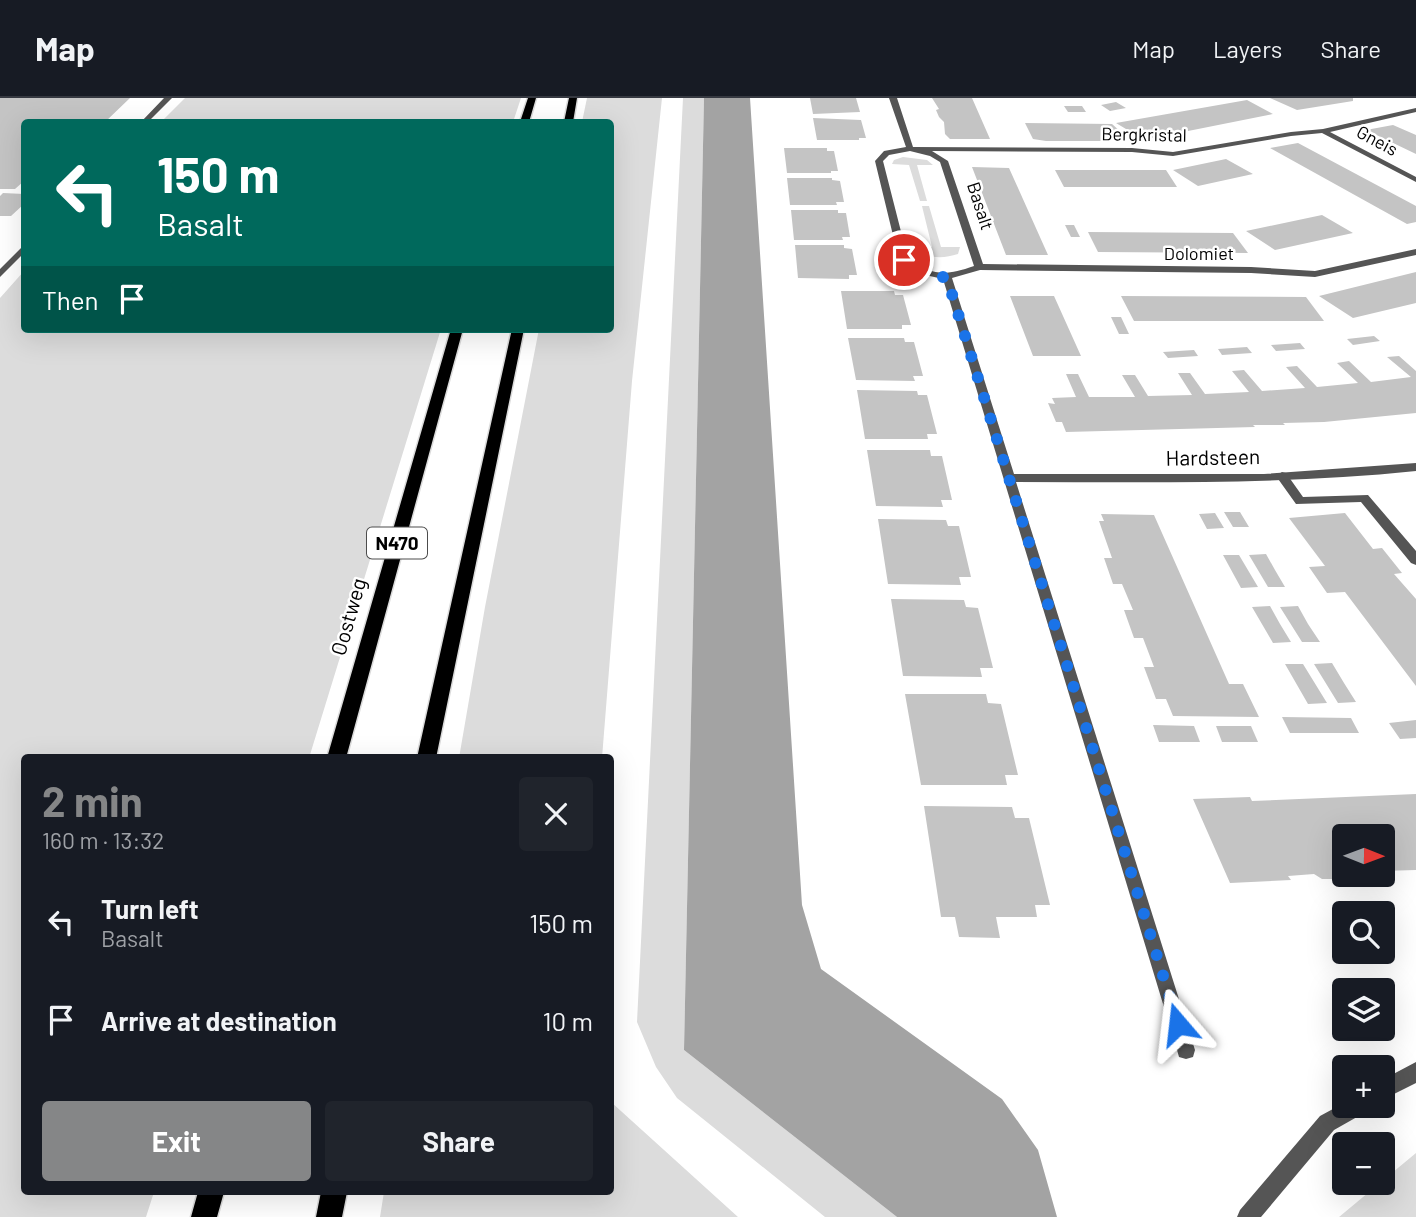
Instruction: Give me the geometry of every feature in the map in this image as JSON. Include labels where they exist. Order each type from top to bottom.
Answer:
[{"type":"main road","points":[[525,119],[532,98]]},
{"type":"main road","points":[[569,119],[573,98]]},
{"type":"main road","name":"Oostweg","points":[[337,754],[456,333]]},
{"type":"main road","points":[[427,754],[517,333]]},
{"type":"main road","points":[[204,1217],[210,1195]]},
{"type":"main road","points":[[328,1217],[333,1195]]},
{"type":"street","points":[[147,119],[168,98]]},
{"type":"street","points":[[893,98],[910,149],[887,153],[879,161],[904,260],[922,272],[947,278],[979,267]]},
{"type":"street","name":"Bergkristal","points":[[910,149],[1132,150],[1173,154],[1323,131],[1416,110]]},
{"type":"street","name":"Gneis","points":[[1323,131],[1416,180]]},
{"type":"street","name":"Basalt","points":[[910,149],[933,154],[944,161],[979,267]]},
{"type":"street","points":[[0,274],[21,251]]},
{"type":"street","name":"Dolomiet","points":[[979,267],[1251,270],[1315,274],[1416,252]]},
{"type":"street","points":[[947,278],[1185,1050]]},
{"type":"street","name":"Hardsteen","points":[[1010,478],[1282,476],[1371,473],[1416,467]]},
{"type":"street","points":[[1282,476],[1300,501],[1364,498],[1416,560]]},
{"type":"street","points":[[1395,1084],[1416,1072]]},
{"type":"street","points":[[1247,1217],[1327,1123],[1336,1118]]},
{"type":"shaded area","points":[[185,98],[521,98],[514,119],[164,119]]},
{"type":"shaded area","points":[[587,98],[662,98],[632,381],[602,754],[460,754],[538,333],[614,333],[614,119],[583,119]]},
{"type":"shaded area","points":[[683,98],[704,98],[684,1050],[897,1217],[825,1217],[677,1098],[656,1067],[637,1022]]},
{"type":"shaded area","points":[[704,98],[750,98],[802,905],[821,969],[1002,1099],[1038,1150],[1057,1217],[897,1217],[684,1050]]},
{"type":"shaded area","points":[[903,157],[927,160],[933,165],[917,165],[927,201],[920,201],[909,165],[892,164],[894,160]]},
{"type":"shaded area","points":[[922,206],[929,206],[941,247],[960,247],[958,254],[935,257],[914,247],[932,247]]},
{"type":"shaded area","points":[[21,274],[21,333],[440,333],[310,754],[21,754],[21,1195],[153,1195],[146,1217],[0,1217],[0,298]]},
{"type":"shaded area","points":[[614,1105],[738,1217],[380,1217],[384,1195],[614,1195]]},
{"type":"shaded area","points":[[1416,1153],[1416,1217],[1339,1217],[1365,1195],[1395,1195],[1395,1170]]},
{"type":"building","points":[[0,98],[130,98],[108,119],[21,119],[21,184],[15,189],[0,189]]},
{"type":"building","points":[[810,98],[856,98],[860,112],[813,114]]},
{"type":"building","points":[[932,98],[972,98],[990,139],[950,139],[945,134],[944,122],[939,117],[936,110],[939,109]]},
{"type":"building","points":[[1270,98],[1353,98],[1353,101],[1297,110]]},
{"type":"building","points":[[1247,100],[1273,114],[1153,138],[1141,138],[1116,123]]},
{"type":"building","points":[[1116,102],[1126,108],[1110,111],[1101,105]]},
{"type":"building","points":[[1064,106],[1082,106],[1086,112],[1068,112]]},
{"type":"building","points":[[813,118],[861,120],[866,138],[817,140]]},
{"type":"building","points":[[1025,123],[1112,124],[1122,133],[1114,133],[1118,139],[1106,141],[1046,141],[1033,139]]},
{"type":"building","points":[[1393,125],[1416,135],[1416,154],[1366,130]]},
{"type":"building","points":[[1298,143],[1416,206],[1416,222],[1407,224],[1270,148]]},
{"type":"building","points":[[784,148],[827,148],[827,151],[834,151],[838,171],[787,173]]},
{"type":"building","points":[[1226,159],[1253,174],[1198,186],[1173,170]]},
{"type":"building","points":[[972,167],[1009,168],[1048,255],[1006,255]]},
{"type":"building","points":[[1055,170],[1166,170],[1177,187],[1064,187]]},
{"type":"building","points":[[787,178],[832,178],[840,181],[844,202],[836,202],[837,205],[790,205]]},
{"type":"building","points":[[3,193],[21,194],[21,207],[11,216],[0,216],[0,196]]},
{"type":"building","points":[[791,210],[838,210],[838,213],[846,213],[850,237],[842,237],[843,240],[794,240]]},
{"type":"building","points":[[1322,215],[1353,233],[1275,250],[1246,231]]},
{"type":"building","points":[[1065,225],[1074,225],[1080,237],[1071,237]]},
{"type":"building","points":[[1088,232],[1233,233],[1248,253],[1098,252]]},
{"type":"building","points":[[795,245],[844,245],[844,248],[852,249],[857,275],[849,275],[849,279],[798,278]]},
{"type":"building","points":[[1416,272],[1416,303],[1353,318],[1319,296]]},
{"type":"building","points":[[841,291],[894,291],[895,295],[903,295],[911,325],[902,325],[902,329],[847,329]]},
{"type":"building","points":[[1010,296],[1054,296],[1081,356],[1033,356]]},
{"type":"building","points":[[1121,296],[1306,297],[1324,321],[1134,321]]},
{"type":"building","points":[[1111,317],[1121,317],[1129,334],[1119,334]]},
{"type":"building","points":[[1374,336],[1380,341],[1353,345],[1347,339]]},
{"type":"building","points":[[848,338],[904,338],[905,342],[914,342],[923,376],[913,376],[915,381],[856,380]]},
{"type":"building","points":[[1300,343],[1305,349],[1276,351],[1271,345]]},
{"type":"building","points":[[1247,347],[1252,353],[1222,355],[1218,349]]},
{"type":"building","points":[[1194,350],[1198,356],[1168,358],[1163,352]]},
{"type":"building","points":[[1399,356],[1416,371],[1416,413],[1283,423],[1285,425],[1253,425],[1255,427],[1066,432],[1062,422],[1056,422],[1048,403],[1055,404],[1052,398],[1076,397],[1066,374],[1078,374],[1089,397],[1135,397],[1122,375],[1135,375],[1148,396],[1192,395],[1178,373],[1190,373],[1205,394],[1249,392],[1232,371],[1244,370],[1262,391],[1305,388],[1286,367],[1297,366],[1317,387],[1358,383],[1337,363],[1349,361],[1371,382],[1411,377],[1387,357]]},
{"type":"building","points":[[857,390],[917,391],[918,395],[927,395],[937,434],[927,434],[928,439],[865,439]]},
{"type":"building","points":[[867,450],[930,450],[931,456],[942,456],[952,500],[941,500],[943,507],[876,506]]},
{"type":"building","points":[[1224,512],[1240,512],[1249,527],[1233,527]]},
{"type":"building","points":[[1215,513],[1224,528],[1207,529],[1199,514]]},
{"type":"building","points":[[1345,513],[1373,549],[1382,548],[1402,573],[1394,574],[1416,599],[1416,686],[1345,592],[1327,593],[1309,567],[1325,566],[1289,518]]},
{"type":"building","points":[[1101,514],[1154,515],[1229,684],[1243,684],[1259,717],[1173,716],[1166,699],[1156,699],[1144,667],[1154,667],[1143,638],[1134,638],[1124,610],[1133,610],[1122,584],[1113,584],[1104,558],[1112,558],[1099,521],[1104,521]]},
{"type":"building","points":[[878,519],[946,520],[948,526],[959,526],[971,577],[959,577],[961,585],[888,584]]},
{"type":"building","points":[[1266,554],[1285,587],[1268,587],[1249,555]]},
{"type":"building","points":[[1223,555],[1239,555],[1258,587],[1241,588]]},
{"type":"building","points":[[891,599],[964,600],[966,607],[978,608],[993,668],[980,668],[982,677],[903,676]]},
{"type":"building","points":[[1270,606],[1291,642],[1273,643],[1252,607]]},
{"type":"building","points":[[1298,606],[1320,642],[1302,642],[1280,607]]},
{"type":"building","points":[[1332,663],[1356,702],[1338,703],[1314,664]]},
{"type":"building","points":[[1285,664],[1303,664],[1327,703],[1308,704]]},
{"type":"building","points":[[905,694],[986,694],[988,703],[1001,704],[1018,775],[1005,775],[1007,785],[921,785]]},
{"type":"building","points":[[1282,717],[1351,718],[1359,733],[1290,733]]},
{"type":"building","points":[[1416,720],[1416,738],[1400,739],[1389,723]]},
{"type":"building","points":[[1153,725],[1194,726],[1200,742],[1159,742]]},
{"type":"building","points":[[1216,726],[1251,726],[1258,742],[1222,742]]},
{"type":"building","points":[[1416,794],[1416,870],[1395,871],[1395,824],[1332,824],[1332,879],[1322,879],[1314,874],[1288,876],[1291,880],[1230,883],[1193,799],[1250,797],[1252,801]]},
{"type":"building","points":[[924,806],[1012,807],[1015,818],[1029,818],[1050,905],[1035,905],[1037,917],[996,917],[1000,938],[959,937],[955,917],[941,917]]},
{"type":"route","points":[[904,260],[922,272],[947,278],[1178,1024]]}]
